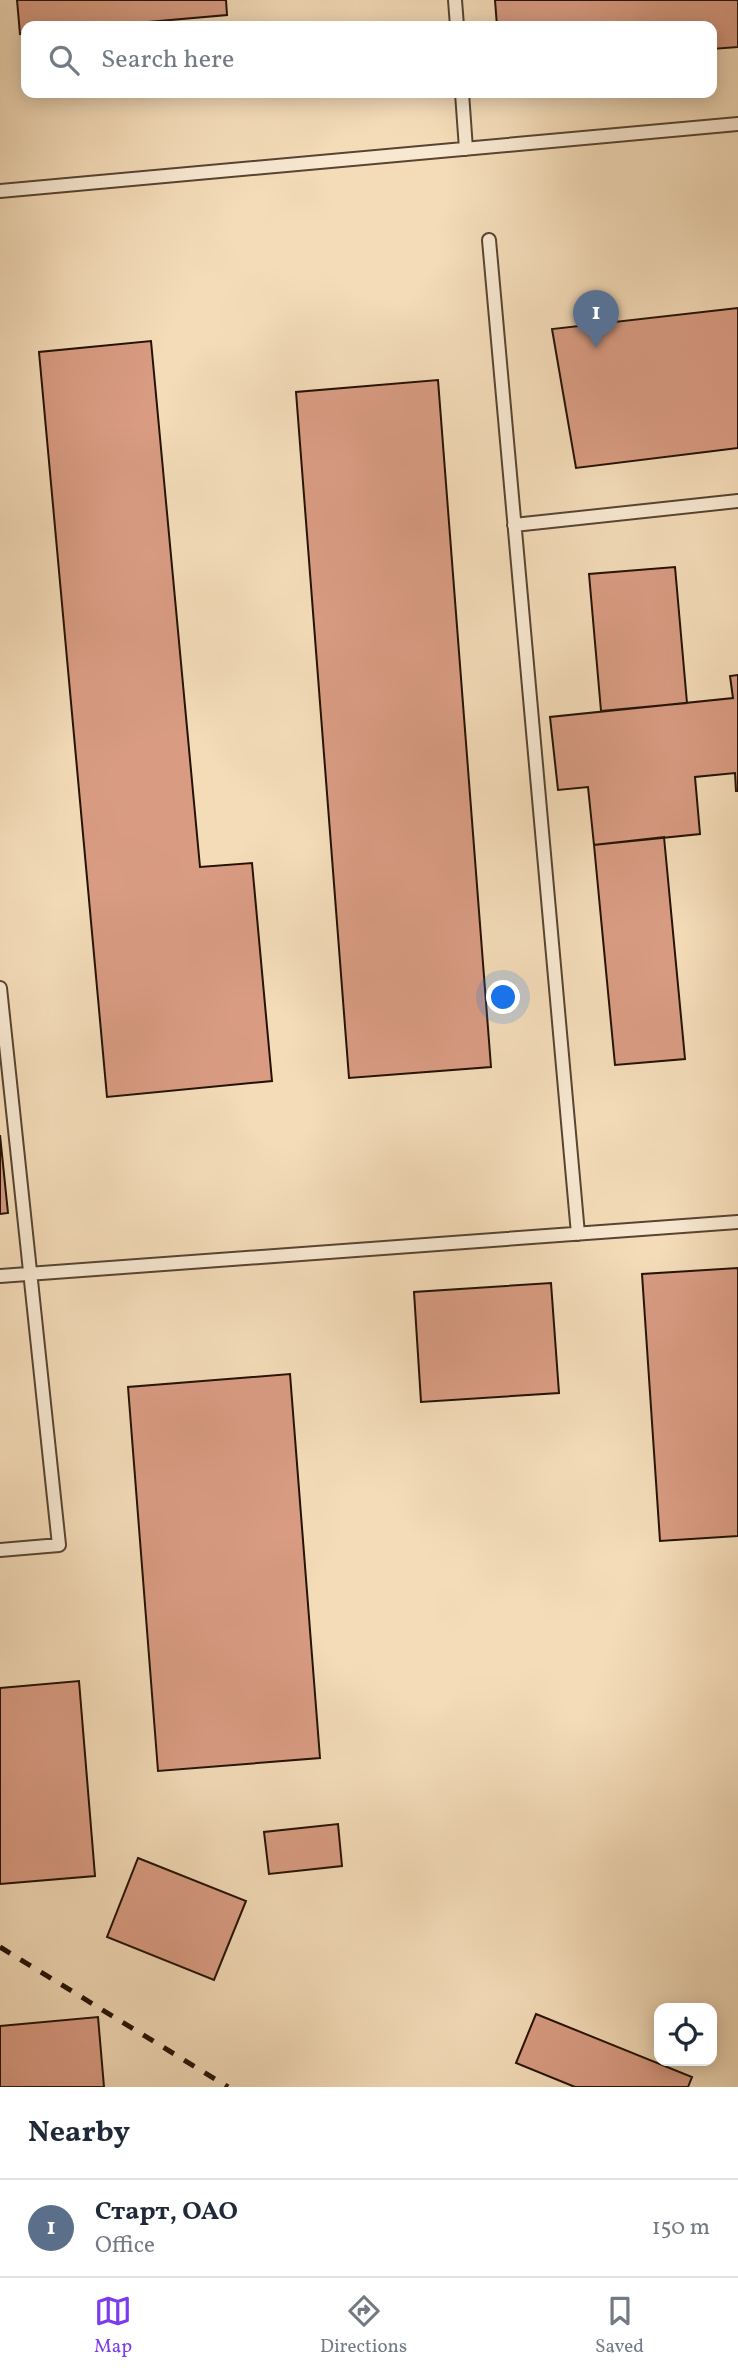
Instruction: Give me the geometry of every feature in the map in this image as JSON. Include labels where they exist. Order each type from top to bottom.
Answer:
[{"type":"lane","points":[[455,0],[457,21]]},
{"type":"lane","points":[[462,98],[466,149]]},
{"type":"lane","points":[[0,191],[738,124]]},
{"type":"lane","points":[[489,240],[578,1234]]},
{"type":"lane","points":[[514,524],[738,501]]},
{"type":"lane","points":[[0,989],[59,1545],[0,1550]]},
{"type":"lane","points":[[0,1276],[738,1222]]},
{"type":"building","points":[[17,0],[226,0],[227,15],[159,21],[21,21],[20,34]]},
{"type":"building","points":[[495,0],[738,0],[738,47],[717,49],[717,21],[497,21]]},
{"type":"building","points":[[738,308],[738,448],[576,468],[552,329]]},
{"type":"building","points":[[151,341],[200,867],[252,863],[272,1081],[107,1097],[39,352]]},
{"type":"building","points":[[438,380],[491,1067],[349,1078],[296,392]]},
{"type":"building","points":[[675,567],[687,703],[601,711],[589,574]]},
{"type":"building","points":[[738,675],[738,791],[735,773],[695,777],[700,834],[594,845],[588,787],[558,790],[550,717],[733,698],[730,676]]},
{"type":"building","points":[[664,837],[685,1059],[615,1065],[594,845]]},
{"type":"building","points":[[0,1135],[8,1213],[0,1214]]},
{"type":"building","points":[[738,1268],[738,1536],[660,1541],[642,1274]]},
{"type":"building","points":[[551,1283],[559,1393],[421,1402],[414,1292]]},
{"type":"building","points":[[290,1374],[320,1758],[158,1771],[128,1387]]},
{"type":"building","points":[[79,1681],[95,1876],[0,1884],[0,1688]]},
{"type":"building","points":[[338,1824],[342,1866],[269,1874],[264,1832]]},
{"type":"building","points":[[138,1858],[246,1901],[214,1980],[107,1937]]},
{"type":"building","points":[[536,2014],[654,2062],[654,2066],[665,2066],[692,2077],[688,2087],[575,2087],[516,2063]]},
{"type":"building","points":[[98,2017],[104,2087],[0,2087],[0,2026]]},
{"type":"railway","points":[[0,1947],[228,2087]]},
{"type":"place","name":"Старт, ОАО","points":[[596,348]]}]
